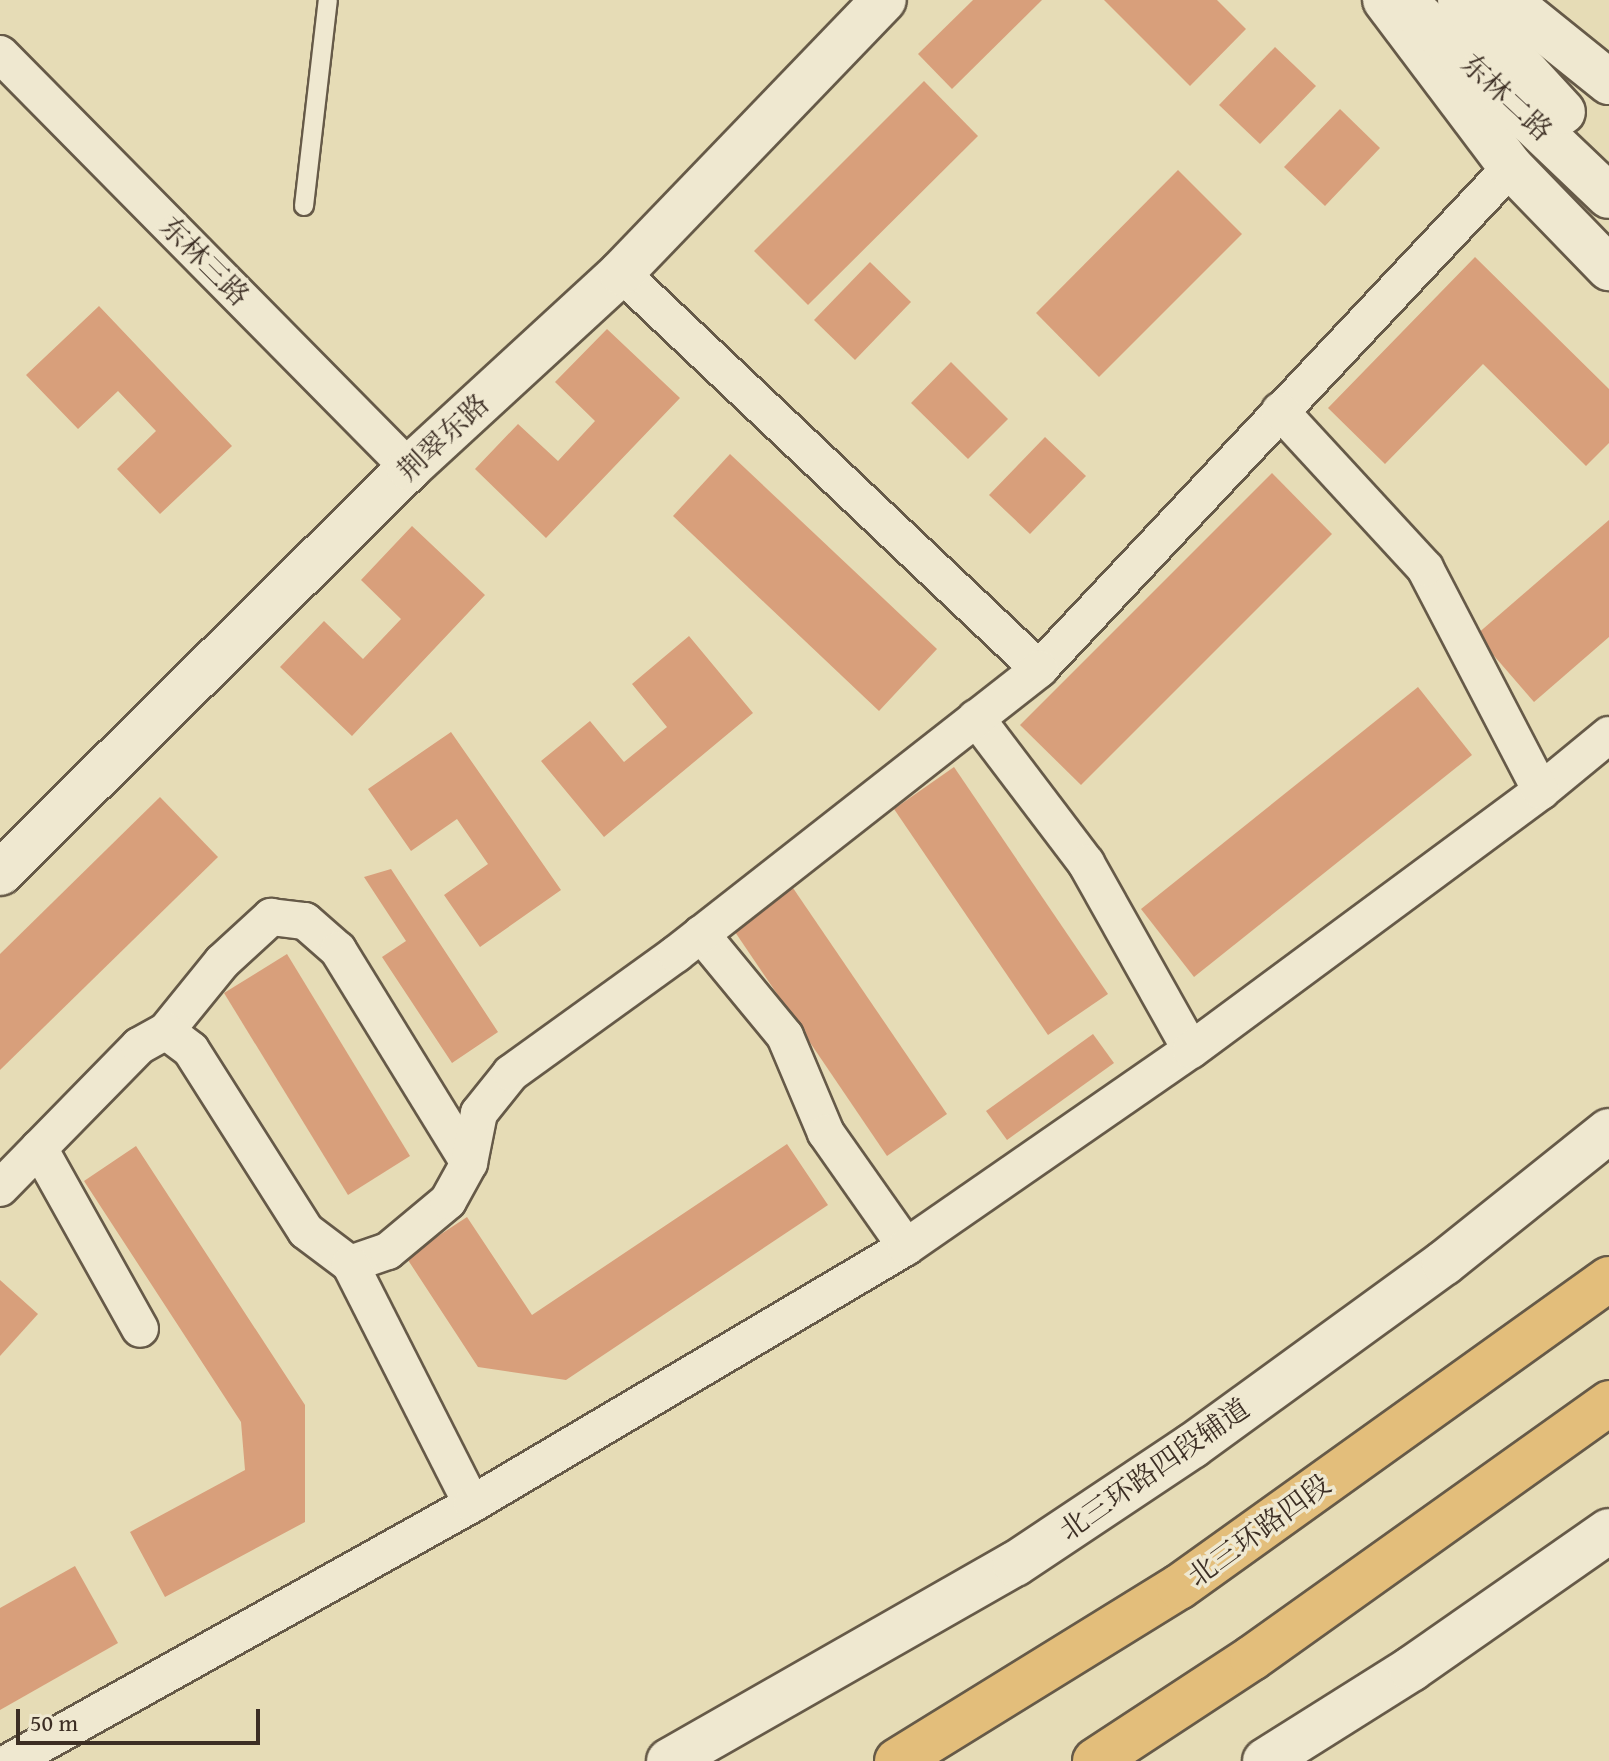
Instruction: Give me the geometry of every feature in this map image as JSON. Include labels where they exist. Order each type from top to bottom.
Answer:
[{"type":"highway","name":"北三环路四段","points":[[897,1761],[1179,1587],[1609,1279]]},
{"type":"highway","points":[[1095,1761],[1252,1658],[1609,1403]]},
{"type":"highway","points":[[1545,1451],[1609,1413]]},
{"type":"main road","name":"荆翠东路","points":[[0,873],[409,468],[621,273],[884,0]]},
{"type":"main road","points":[[1385,0],[1511,167],[1609,268]]},
{"type":"main road","name":"东林二路","points":[[1403,0],[1609,196]]},
{"type":"main road","name":"东林二路","points":[[1460,0],[1609,160]]},
{"type":"main road","points":[[1507,0],[1609,82]]},
{"type":"main road","name":"北三环路四段辅道","points":[[669,1761],[1066,1530],[1444,1263],[1609,1131]]},
{"type":"main road","points":[[1265,1761],[1411,1669],[1609,1531]]},
{"type":"street","name":"东林三路","points":[[0,54],[409,468]]},
{"type":"street","points":[[350,1264],[388,1251],[448,1201],[469,1163],[479,1113],[511,1073],[701,934],[1039,669],[1511,167]]},
{"type":"street","points":[[621,273],[1039,669]]},
{"type":"street","points":[[1280,411],[1425,568],[1541,791]]},
{"type":"street","points":[[976,718],[1086,863],[1191,1050]]},
{"type":"street","points":[[11,1761],[472,1504],[906,1247],[1191,1050],[1541,791],[1609,735]]},
{"type":"street","points":[[0,1188],[139,1046],[166,1031],[222,962],[271,917],[305,921],[338,950],[469,1163]]},
{"type":"street","points":[[701,934],[785,1036],[826,1133],[906,1247]]},
{"type":"street","points":[[166,1031],[191,1050],[306,1231],[350,1264],[472,1504]]},
{"type":"street","points":[[39,1148],[140,1329]]},
{"type":"lane","points":[[304,206],[328,0]]},
{"type":"building","points":[[973,0],[1042,0],[952,89],[918,54]]},
{"type":"building","points":[[1104,0],[1217,0],[1246,29],[1190,86]]},
{"type":"building","points":[[1275,47],[1316,86],[1260,144],[1219,105]]},
{"type":"building","points":[[924,81],[978,136],[808,305],[754,251]]},
{"type":"building","points":[[1340,109],[1380,148],[1325,206],[1284,167]]},
{"type":"building","points":[[1178,170],[1242,234],[1099,377],[1036,313]]},
{"type":"building","points":[[1475,257],[1609,389],[1609,443],[1586,466],[1483,364],[1385,464],[1328,408]]},
{"type":"building","points":[[870,262],[911,302],[855,360],[814,320]]},
{"type":"building","points":[[99,306],[232,446],[160,514],[117,469],[156,431],[118,391],[78,429],[26,375]]},
{"type":"building","points":[[607,329],[680,398],[546,538],[475,469],[518,424],[558,461],[595,421],[555,382]]},
{"type":"building","points":[[951,362],[1008,419],[968,459],[911,403]]},
{"type":"building","points":[[1045,437],[1086,476],[1030,534],[989,495]]},
{"type":"building","points":[[730,454],[937,649],[879,711],[673,516]]},
{"type":"building","points":[[1272,473],[1332,534],[1081,785],[1020,725]]},
{"type":"building","points":[[1609,520],[1609,637],[1534,702],[1476,635]]},
{"type":"building","points":[[412,526],[485,595],[352,736],[280,667],[324,621],[363,659],[401,619],[361,580]]},
{"type":"building","points":[[689,636],[753,713],[604,837],[541,761],[590,721],[624,762],[667,727],[632,684]]},
{"type":"building","points":[[1418,687],[1472,755],[1194,977],[1141,909]]},
{"type":"building","points":[[451,732],[561,890],[480,947],[444,895],[488,864],[457,819],[411,851],[368,789]]},
{"type":"building","points":[[954,767],[1108,994],[1048,1035],[894,809]]},
{"type":"building","points":[[160,797],[218,857],[0,1070],[0,954]]},
{"type":"building","points":[[391,869],[498,1032],[452,1063],[382,957],[406,941],[364,877]]},
{"type":"building","points":[[793,888],[947,1114],[887,1156],[733,929]]},
{"type":"building","points":[[287,954],[410,1156],[348,1195],[224,993]]},
{"type":"building","points":[[1093,1034],[1114,1063],[1007,1140],[986,1111]]},
{"type":"building","points":[[787,1144],[828,1205],[566,1380],[478,1367],[406,1257],[467,1217],[532,1315]]},
{"type":"building","points":[[136,1146],[305,1405],[305,1522],[165,1597],[130,1532],[245,1470],[241,1422],[84,1181]]},
{"type":"building","points":[[0,1280],[38,1314],[0,1356]]},
{"type":"building","points":[[75,1566],[118,1643],[0,1710],[0,1608]]}]
